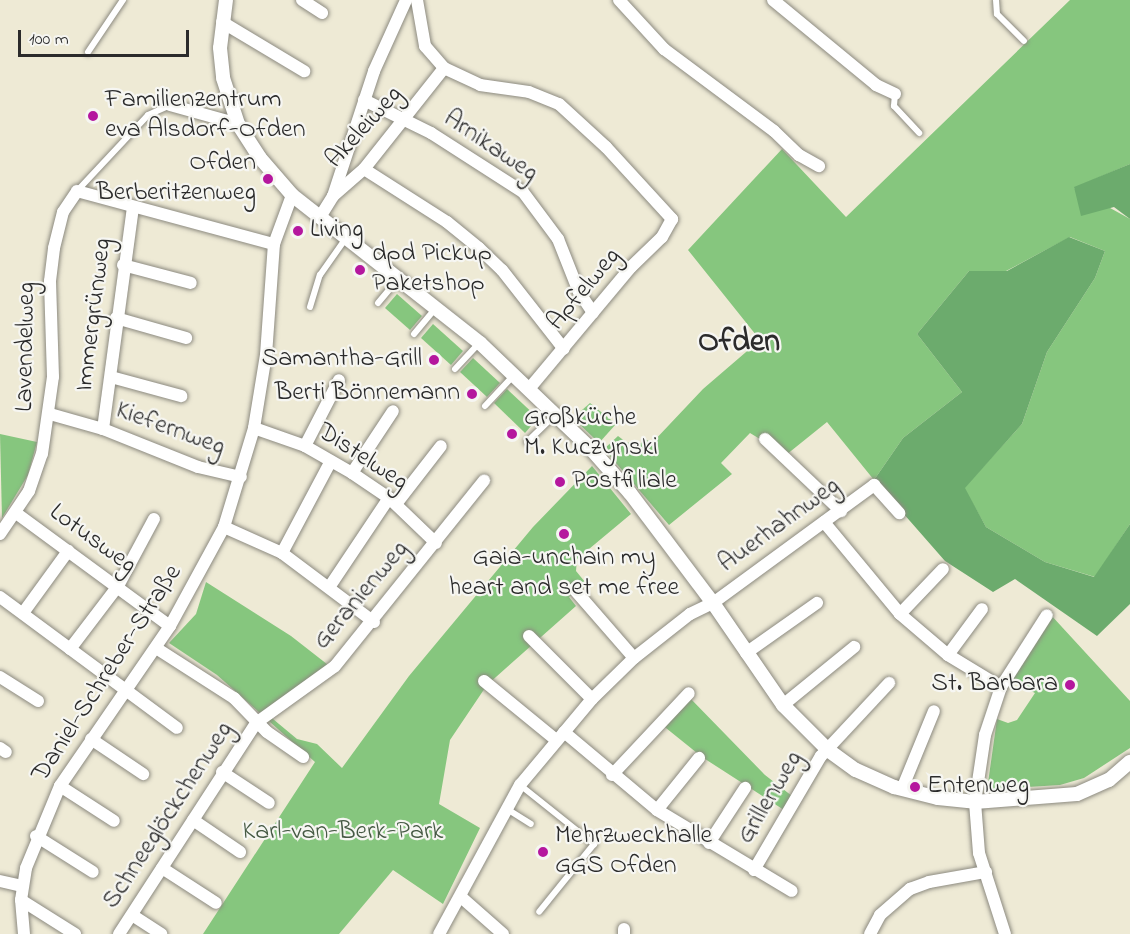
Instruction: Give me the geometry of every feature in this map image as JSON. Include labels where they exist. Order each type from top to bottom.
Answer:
[{"type":"street","points":[[226,0],[222,22],[223,78],[238,124],[247,142],[291,195],[438,307],[556,414],[628,490],[713,603],[783,705],[828,750],[856,770],[902,789],[975,802],[1077,794],[1109,780],[1130,762]]},
{"type":"street","points":[[302,0],[322,13]]},
{"type":"street","points":[[333,195],[389,33],[406,0]]},
{"type":"street","points":[[417,0],[425,46],[444,68]]},
{"type":"street","points":[[619,0],[664,49],[774,131],[799,156],[819,166]]},
{"type":"street","points":[[772,0],[876,85],[895,94]]},
{"type":"street","points":[[222,22],[304,71]]},
{"type":"street","name":"Akeleiweg","points":[[320,217],[333,195],[364,169],[444,68]]},
{"type":"street","name":"Apfelweg","points":[[444,68],[480,85],[529,92],[559,104],[606,147],[672,219],[662,237],[631,267],[530,388]]},
{"type":"street","name":"Arnikaweg","points":[[364,100],[405,120],[494,170],[523,192],[558,239],[591,316]]},
{"type":"street","points":[[170,105],[238,124]]},
{"type":"street","points":[[364,169],[447,222],[479,248],[502,270],[564,349]]},
{"type":"street","points":[[77,190],[274,244]]},
{"type":"street","name":"Lavendelweg","points":[[0,534],[16,513],[42,454],[50,414],[52,259],[63,212],[77,190]]},
{"type":"street","name":"Daniel-Schreber-Straße","points":[[24,934],[21,886],[36,836],[60,786],[170,626],[224,527],[254,428],[266,355],[274,244],[291,195]]},
{"type":"street","name":"Immergrünweg","points":[[103,429],[123,265],[133,207]]},
{"type":"street","points":[[123,265],[191,284]]},
{"type":"street","points":[[116,318],[186,338]]},
{"type":"street","points":[[111,377],[181,396]]},
{"type":"street","points":[[305,446],[339,380]]},
{"type":"street","points":[[352,473],[393,411]]},
{"type":"street","name":"Kiefernweg","points":[[50,414],[103,429],[198,467],[241,477]]},
{"type":"street","name":"Distelweg","points":[[254,428],[305,446],[352,473],[392,501],[436,543]]},
{"type":"street","points":[[765,439],[841,511]]},
{"type":"street","points":[[330,586],[392,501],[441,446]]},
{"type":"street","points":[[282,553],[331,461]]},
{"type":"street","name":"Geranienweg","points":[[256,723],[335,666],[374,622],[484,481]]},
{"type":"street","name":"Auerhahnweg","points":[[439,934],[520,785],[592,699],[634,658],[690,614],[713,603],[874,485],[899,513]]},
{"type":"street","name":"Lotusweg","points":[[16,513],[170,626]]},
{"type":"street","points":[[70,649],[118,586],[154,519]]},
{"type":"street","points":[[824,522],[900,614],[948,655],[1001,687]]},
{"type":"street","points":[[224,527],[282,553],[330,586],[374,622]]},
{"type":"street","points":[[23,613],[68,551]]},
{"type":"street","points":[[900,614],[943,569]]},
{"type":"street","points":[[574,589],[634,658]]},
{"type":"street","points":[[2,602],[23,613],[177,728]]},
{"type":"street","points":[[746,653],[817,603]]},
{"type":"street","points":[[948,655],[982,609]]},
{"type":"street","points":[[1005,934],[979,853],[975,802],[985,735],[1001,687],[1047,615]]},
{"type":"street","points":[[529,636],[592,699]]},
{"type":"street","points":[[783,705],[854,647]]},
{"type":"street","points":[[156,648],[234,698],[256,723],[303,757]]},
{"type":"street","points":[[0,677],[38,701]]},
{"type":"street","points":[[484,681],[657,810],[792,891]]},
{"type":"street","name":"Grillenweg","points":[[754,870],[816,764],[889,683]]},
{"type":"street","points":[[612,775],[689,693]]},
{"type":"street","points":[[902,789],[934,711]]},
{"type":"street","name":"Schneeglöckchenweg","points":[[119,934],[222,772],[256,723]]},
{"type":"street","points":[[91,739],[143,774]]},
{"type":"street","points":[[657,810],[699,758]]},
{"type":"street","points":[[222,772],[269,804]]},
{"type":"street","points":[[60,786],[114,821]]},
{"type":"street","points":[[709,843],[745,788]]},
{"type":"street","points":[[193,820],[240,852]]},
{"type":"street","points":[[36,836],[93,872]]},
{"type":"street","points":[[162,868],[216,903]]},
{"type":"street","points":[[870,934],[880,915],[910,889],[929,882],[986,872]]},
{"type":"street","points":[[0,881],[21,886]]},
{"type":"street","points":[[461,897],[503,934]]},
{"type":"street","points":[[21,900],[75,934]]},
{"type":"street","points":[[132,915],[161,934]]},
{"type":"lane","points":[[88,52],[123,0]]},
{"type":"lane","points":[[996,0],[997,14],[1024,41]]},
{"type":"lane","points":[[895,94],[894,106],[920,133]]},
{"type":"lane","points":[[77,190],[148,115],[170,105]]},
{"type":"lane","points":[[310,308],[320,275],[346,238]]},
{"type":"lane","points":[[378,303],[400,277]]},
{"type":"lane","points":[[414,334],[438,307]]},
{"type":"lane","points":[[455,369],[480,343]]},
{"type":"lane","points":[[484,406],[515,375]]},
{"type":"lane","points":[[528,442],[556,414]]},
{"type":"lane","points":[[520,785],[594,844],[539,912]]},
{"type":"lane","points":[[507,808],[531,824]]},
{"type":"green space","points":[[1070,0],[1130,0],[1130,164],[1074,188],[1130,219],[1130,524],[1095,577],[1045,562],[986,527],[964,488],[1022,424],[1047,352],[1095,278],[1105,251],[1070,237],[1006,271],[969,271],[917,334],[962,392],[903,438],[874,480],[827,422],[786,455],[750,433],[721,463],[732,474],[669,525],[604,449],[618,436],[626,442],[639,445],[645,439],[652,443],[703,389],[760,340],[688,250],[782,149],[846,217]]},
{"type":"green space","points":[[1130,164],[1130,219],[1114,207],[1081,216],[1074,187]]},
{"type":"green space","points":[[1069,237],[1105,251],[1095,278],[1047,352],[1022,424],[965,488],[986,527],[1045,562],[1094,577],[1130,524],[1130,604],[1097,636],[1015,579],[993,592],[945,561],[874,480],[903,438],[962,392],[917,334],[969,271],[1007,271]]},
{"type":"green space","points":[[397,294],[422,316],[410,330],[385,308]]},
{"type":"green space","points":[[433,324],[463,351],[451,365],[421,338]]},
{"type":"green space","points":[[473,358],[500,383],[487,397],[460,372]]},
{"type":"green space","points":[[507,389],[538,418],[525,433],[494,403]]},
{"type":"green space","points":[[590,403],[616,424],[599,443],[573,418]]},
{"type":"green space","points":[[0,434],[37,442],[28,475],[2,518]]},
{"type":"green space","name":"Karl-van-Berk-Park","points":[[592,466],[631,514],[577,559],[576,571],[585,582],[569,597],[576,606],[487,685],[450,740],[439,804],[480,828],[443,904],[393,870],[339,934],[203,934],[315,762],[217,675],[169,643],[196,614],[206,582],[291,636],[332,668],[267,714],[297,739],[317,744],[342,768],[409,676],[533,527]]},
{"type":"green space","points":[[1050,614],[1130,701],[1130,748],[1084,778],[1060,785],[993,789],[988,783],[997,719],[1008,723],[1017,720],[1035,693],[1009,680]]},
{"type":"green space","points":[[688,696],[765,775],[792,796],[784,810],[702,757],[661,724]]},
{"type":"place","name":"Familienzentrum eva Alsdorf-Ofden","points":[[93,116]]},
{"type":"place","name":"Ofden Berberitzenweg","points":[[268,179]]},
{"type":"place","name":"Living","points":[[298,231]]},
{"type":"place","name":"dpd Pickup Paketshop","points":[[360,270]]},
{"type":"place","name":"Samantha-Grill","points":[[434,360]]},
{"type":"place","name":"Berti Bönnemann","points":[[472,394]]},
{"type":"place","name":"Großküche M. Kuczynski","points":[[512,434]]},
{"type":"place","name":"Postfiliale","points":[[560,482]]},
{"type":"place","name":"Gaia-unchain my heart and set me free","points":[[564,534]]},
{"type":"place","name":"St. Barbara","points":[[1070,685]]},
{"type":"place","name":"Entenweg","points":[[915,787]]},
{"type":"place","name":"Mehrzweckhalle GGS Ofden","points":[[543,852]]},
{"type":"district","name":"Ofden","points":[[739,343]]}]
